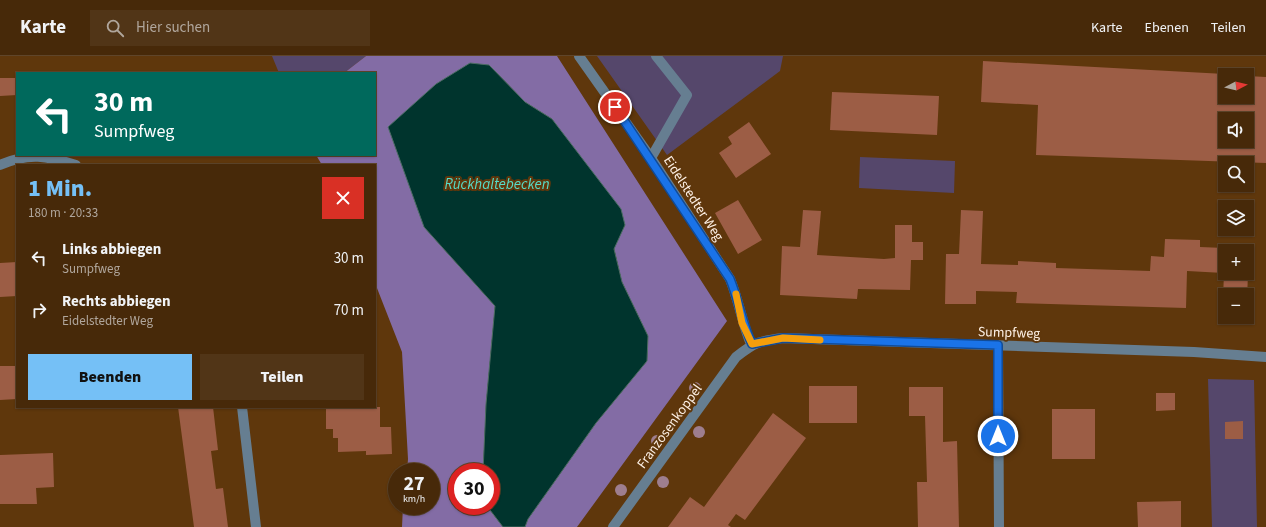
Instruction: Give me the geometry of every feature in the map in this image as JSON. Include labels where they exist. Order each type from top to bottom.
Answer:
[{"type":"street","name":"Eidelstedter Weg","points":[[580,56],[651,158],[730,279],[738,299],[742,323],[752,344]]},
{"type":"street","points":[[651,158],[687,95],[656,56]]},
{"type":"street","points":[[0,164],[12,159],[31,156],[47,157],[72,164]]},
{"type":"street","name":"Sumpfweg","points":[[752,344],[783,338],[1194,352],[1266,357]]},
{"type":"street","name":"Franzosenkoppel","points":[[613,527],[736,357],[752,344]]},
{"type":"street","points":[[998,345],[999,527]]},
{"type":"street","points":[[242,408],[256,527]]},
{"type":"shaded area","points":[[272,56],[366,56],[345,72],[279,72]]},
{"type":"shaded area","points":[[366,56],[557,56],[727,321],[577,527],[525,527],[528,519],[596,423],[647,361],[648,336],[622,282],[614,248],[625,225],[552,119],[525,102],[489,65],[424,227],[495,306],[486,404],[483,463],[448,463],[448,515],[494,515],[503,527],[402,527],[403,515],[440,515],[440,463],[408,463],[402,352],[376,286],[376,164],[321,164],[317,156],[376,156],[376,72],[345,72]]},
{"type":"shaded area","points":[[597,56],[783,56],[780,71],[667,155]]},
{"type":"shaded area","points":[[860,157],[955,161],[954,193],[859,188]]},
{"type":"shaded area","points":[[1208,379],[1254,380],[1257,527],[1212,527]]},
{"type":"water","name":"Rückhaltebecken","points":[[470,63],[489,65],[525,102],[552,119],[621,209],[625,225],[614,249],[622,282],[648,336],[647,361],[596,423],[528,519],[525,527],[503,527],[494,515],[500,515],[500,463],[483,463],[486,404],[495,306],[424,227],[388,127],[436,84]]},
{"type":"building","points":[[983,61],[1218,74],[1218,104],[1254,104],[1254,76],[1266,77],[1266,163],[1254,163],[1254,156],[1218,156],[1218,161],[1036,155],[1038,105],[981,102]]},
{"type":"building","points":[[0,78],[16,78],[16,95],[0,96]]},
{"type":"building","points":[[832,92],[939,96],[937,135],[830,130]]},
{"type":"building","points":[[749,122],[771,154],[736,178],[719,153],[732,144],[728,137]]},
{"type":"building","points":[[738,200],[762,240],[738,254],[715,213]]},
{"type":"building","points":[[803,210],[821,211],[817,255],[884,259],[895,258],[895,225],[912,225],[912,242],[923,242],[923,260],[911,260],[910,290],[858,289],[857,299],[780,295],[782,246],[800,247]]},
{"type":"building","points":[[961,210],[983,211],[981,264],[1018,265],[1018,261],[1056,263],[1056,268],[1150,271],[1151,256],[1164,257],[1165,239],[1200,240],[1200,247],[1218,248],[1218,273],[1187,271],[1186,308],[1016,303],[1017,292],[976,291],[976,304],[945,304],[946,254],[959,254]]},
{"type":"building","points":[[16,262],[16,296],[0,297],[0,263]]},
{"type":"building","points":[[1224,280],[1248,280],[1247,288],[1223,288]]},
{"type":"building","points":[[0,366],[16,366],[16,399],[0,400]]},
{"type":"building","points":[[809,386],[857,386],[857,423],[809,423]]},
{"type":"building","points":[[909,387],[943,387],[943,442],[957,441],[959,527],[918,527],[917,482],[927,482],[925,416],[909,416]]},
{"type":"building","points":[[1156,393],[1175,393],[1175,410],[1156,411]]},
{"type":"building","points":[[380,407],[380,427],[391,427],[392,454],[366,455],[366,451],[338,452],[338,438],[333,438],[333,429],[326,429],[326,408]]},
{"type":"building","points":[[178,408],[213,408],[218,450],[211,451],[216,489],[223,488],[228,527],[194,527]]},
{"type":"building","points":[[1052,409],[1095,409],[1095,459],[1052,459]]},
{"type":"building","points":[[773,413],[806,438],[745,520],[736,514],[728,525],[731,527],[668,527],[690,497],[704,507]]},
{"type":"building","points":[[1243,421],[1243,439],[1225,439],[1225,422]]},
{"type":"building","points":[[53,453],[54,487],[36,488],[37,504],[0,504],[0,455]]},
{"type":"building","points":[[1181,501],[1181,527],[1138,527],[1137,502]]},
{"type":"slow traffic","points":[[736,294],[742,323],[752,344],[766,340],[783,338],[820,340]]},
{"type":"route","points":[[615,107],[651,158],[730,279],[738,299],[742,323],[752,344],[766,340],[783,338],[998,345],[998,436]]}]
